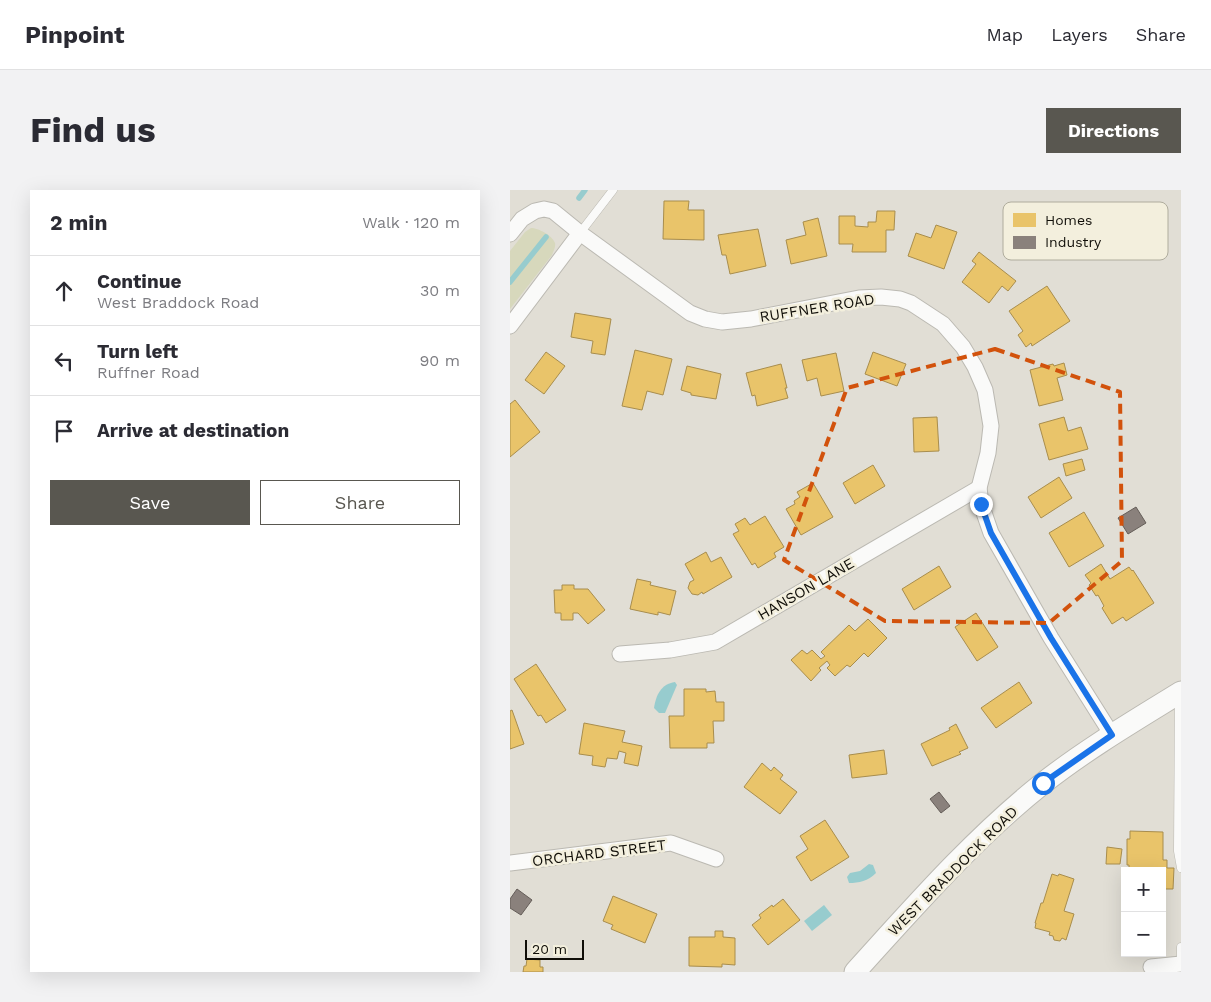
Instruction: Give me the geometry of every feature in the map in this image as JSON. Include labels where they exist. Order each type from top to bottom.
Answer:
[{"type":"main road","name":"WEST BRADDOCK ROAD","points":[[855,972],[932,889],[1004,816],[1043,783],[1112,735],[1180,693]]},
{"type":"street","name":"RUFFNER ROAD","points":[[510,234],[522,219],[535,211],[544,209],[553,212],[580,234],[690,313],[705,319],[722,322],[751,319],[860,298],[900,299],[922,309],[943,324],[963,347],[975,367],[985,390],[991,426],[988,453],[979,488],[981,504],[991,533],[1051,638],[1112,735]]},
{"type":"street","points":[[510,326],[580,234]]},
{"type":"street","name":"HANSON LANE","points":[[620,654],[670,650],[715,642],[979,488]]},
{"type":"street","name":"ORCHARD STREET","points":[[510,864],[671,843],[716,859]]},
{"type":"street","points":[[1151,967],[1181,964]]},
{"type":"lane","points":[[580,234],[613,190]]},
{"type":"lane","points":[[1180,693],[1180,814],[1178,852],[1181,868]]},
{"type":"lane","points":[[1181,948],[1181,964]]},
{"type":"highlighted area","points":[[995,349],[1120,392],[1122,561],[1049,623],[885,621],[784,560],[847,388]]},
{"type":"green space","points":[[531,228],[548,235],[555,243],[555,248],[552,255],[510,309],[510,251],[525,232]]},
{"type":"water","points":[[675,682],[677,685],[665,713],[659,713],[654,708],[660,691],[666,685]]},
{"type":"water","points":[[869,864],[873,865],[876,873],[863,881],[849,883],[847,877],[850,873],[860,871]]},
{"type":"water","points":[[824,905],[832,915],[812,931],[804,921]]},
{"type":"building: Homes","points":[[664,201],[689,201],[688,210],[704,210],[704,240],[663,239]]},
{"type":"building: Homes","points":[[877,211],[895,211],[894,230],[886,230],[886,252],[852,252],[853,244],[839,244],[839,216],[855,216],[855,226],[868,227],[868,222],[876,222]]},
{"type":"building: Homes","points":[[818,218],[827,256],[791,264],[786,240],[806,235],[803,222]]},
{"type":"building: Homes","points":[[936,225],[957,232],[944,269],[908,256],[916,233],[931,238]]},
{"type":"building: Homes","points":[[758,229],[766,266],[730,274],[726,255],[722,255],[718,235]]},
{"type":"building: Homes","points":[[979,252],[1016,281],[1008,291],[1002,286],[989,303],[962,282],[976,264],[972,261]]},
{"type":"building: Homes","points":[[1047,286],[1070,321],[1032,346],[1031,343],[1026,347],[1018,335],[1023,331],[1009,311]]},
{"type":"building: Homes","points":[[575,313],[611,319],[605,355],[591,353],[593,341],[571,337]]},
{"type":"building: Homes","points":[[635,350],[672,359],[663,395],[647,391],[642,410],[622,406]]},
{"type":"building: Homes","points":[[546,352],[565,366],[544,394],[525,380]]},
{"type":"building: Homes","points":[[873,352],[906,364],[897,386],[865,374]]},
{"type":"building: Homes","points":[[836,353],[844,391],[821,396],[817,378],[807,381],[802,360]]},
{"type":"building: Homes","points":[[1064,363],[1067,375],[1057,378],[1063,400],[1039,406],[1030,370]]},
{"type":"building: Homes","points":[[781,364],[788,398],[757,406],[755,395],[752,396],[746,373]]},
{"type":"building: Homes","points":[[687,366],[721,374],[716,399],[691,395],[691,393],[681,390]]},
{"type":"building: Homes","points":[[515,400],[540,432],[510,457],[510,404]]},
{"type":"building: Homes","points":[[937,417],[939,451],[914,452],[913,418]]},
{"type":"building: Homes","points":[[1064,417],[1068,431],[1081,427],[1088,449],[1049,460],[1039,424]]},
{"type":"building: Homes","points":[[1082,459],[1085,470],[1066,476],[1063,464]]},
{"type":"building: Homes","points":[[873,465],[885,486],[855,504],[843,483]]},
{"type":"building: Homes","points":[[1059,477],[1072,498],[1041,518],[1028,497]]},
{"type":"building: Homes","points":[[813,483],[833,517],[801,535],[786,509],[795,504],[794,501],[800,497],[797,492]]},
{"type":"building: Homes","points":[[1084,512],[1104,546],[1069,567],[1049,533]]},
{"type":"building: Homes","points":[[765,516],[784,547],[774,553],[776,557],[758,568],[755,563],[752,565],[733,534],[739,531],[735,524],[745,518],[750,525]]},
{"type":"building: Homes","points":[[706,552],[711,562],[721,557],[732,577],[703,594],[702,592],[698,595],[692,594],[688,588],[690,582],[694,580],[685,564]]},
{"type":"building: Homes","points":[[1101,564],[1110,579],[1129,567],[1133,570],[1154,603],[1126,621],[1123,617],[1112,624],[1102,608],[1104,606],[1098,595],[1096,596],[1089,585],[1091,583],[1085,575]]},
{"type":"building: Homes","points":[[939,566],[951,587],[914,610],[902,589]]},
{"type":"building: Homes","points":[[637,579],[651,582],[650,585],[676,591],[670,615],[658,612],[658,615],[630,609]]},
{"type":"building: Homes","points":[[562,585],[574,585],[574,589],[588,589],[605,610],[588,624],[578,613],[573,613],[573,620],[561,620],[561,613],[555,613],[554,590],[562,590]]},
{"type":"building: Homes","points":[[976,613],[998,647],[977,661],[955,627]]},
{"type":"building: Homes","points":[[868,619],[887,638],[868,657],[864,653],[850,667],[847,665],[835,676],[827,668],[830,665],[827,661],[819,668],[821,670],[811,681],[791,660],[802,650],[807,654],[812,650],[821,659],[825,656],[821,652],[849,625],[855,631]]},
{"type":"building: Homes","points":[[536,664],[566,710],[546,723],[541,715],[538,716],[514,679]]},
{"type":"building: Homes","points":[[1019,682],[1032,703],[996,728],[981,708]]},
{"type":"building: Homes","points":[[684,689],[706,689],[706,692],[715,691],[716,702],[724,702],[724,721],[713,721],[714,743],[707,743],[707,748],[670,748],[669,716],[684,716]]},
{"type":"building: Homes","points":[[512,710],[524,744],[510,749],[510,711]]},
{"type":"building: Homes","points":[[584,723],[625,731],[622,742],[642,746],[638,766],[624,763],[626,753],[619,751],[617,759],[607,758],[605,767],[592,765],[593,756],[579,754]]},
{"type":"building: Homes","points":[[956,724],[968,748],[959,752],[961,754],[932,766],[921,744],[950,730],[949,728]]},
{"type":"building: Homes","points":[[884,750],[887,774],[852,778],[849,755]]},
{"type":"building: Homes","points":[[762,763],[771,771],[774,767],[783,775],[780,779],[797,792],[780,814],[744,787]]},
{"type":"building: Homes","points":[[825,820],[849,857],[811,881],[796,857],[808,849],[800,836]]},
{"type":"building: Homes","points":[[1130,831],[1163,832],[1163,860],[1167,860],[1167,868],[1174,868],[1173,889],[1166,889],[1166,867],[1129,867],[1127,865],[1127,839],[1130,839]]},
{"type":"building: Homes","points":[[1107,847],[1122,849],[1120,864],[1106,864]]},
{"type":"building: Homes","points":[[1052,874],[1058,876],[1059,874],[1074,879],[1064,911],[1074,914],[1066,940],[1062,938],[1060,941],[1054,940],[1053,936],[1049,935],[1050,932],[1035,928],[1041,903],[1043,903]]},
{"type":"building: Homes","points":[[613,896],[657,914],[645,943],[611,929],[613,925],[603,921]]},
{"type":"building: Homes","points":[[783,899],[800,920],[768,945],[752,925],[761,918],[759,915]]},
{"type":"building: Homes","points":[[715,931],[723,931],[723,937],[735,938],[735,965],[722,964],[722,967],[689,966],[689,937],[715,937]]},
{"type":"building: Homes","points":[[527,959],[540,960],[540,967],[543,967],[543,972],[523,972]]},
{"type":"building: Industry","points":[[1136,507],[1146,523],[1128,534],[1118,518]]},
{"type":"building: Industry","points":[[939,792],[950,806],[941,813],[930,799]]},
{"type":"building: Industry","points":[[517,889],[532,900],[521,915],[510,908],[510,899]]},
{"type":"waterway","points":[[579,198],[585,190]]},
{"type":"waterway","points":[[510,282],[546,237]]},
{"type":"route","points":[[981,504],[991,533],[1051,638],[1112,735],[1043,783]]}]
